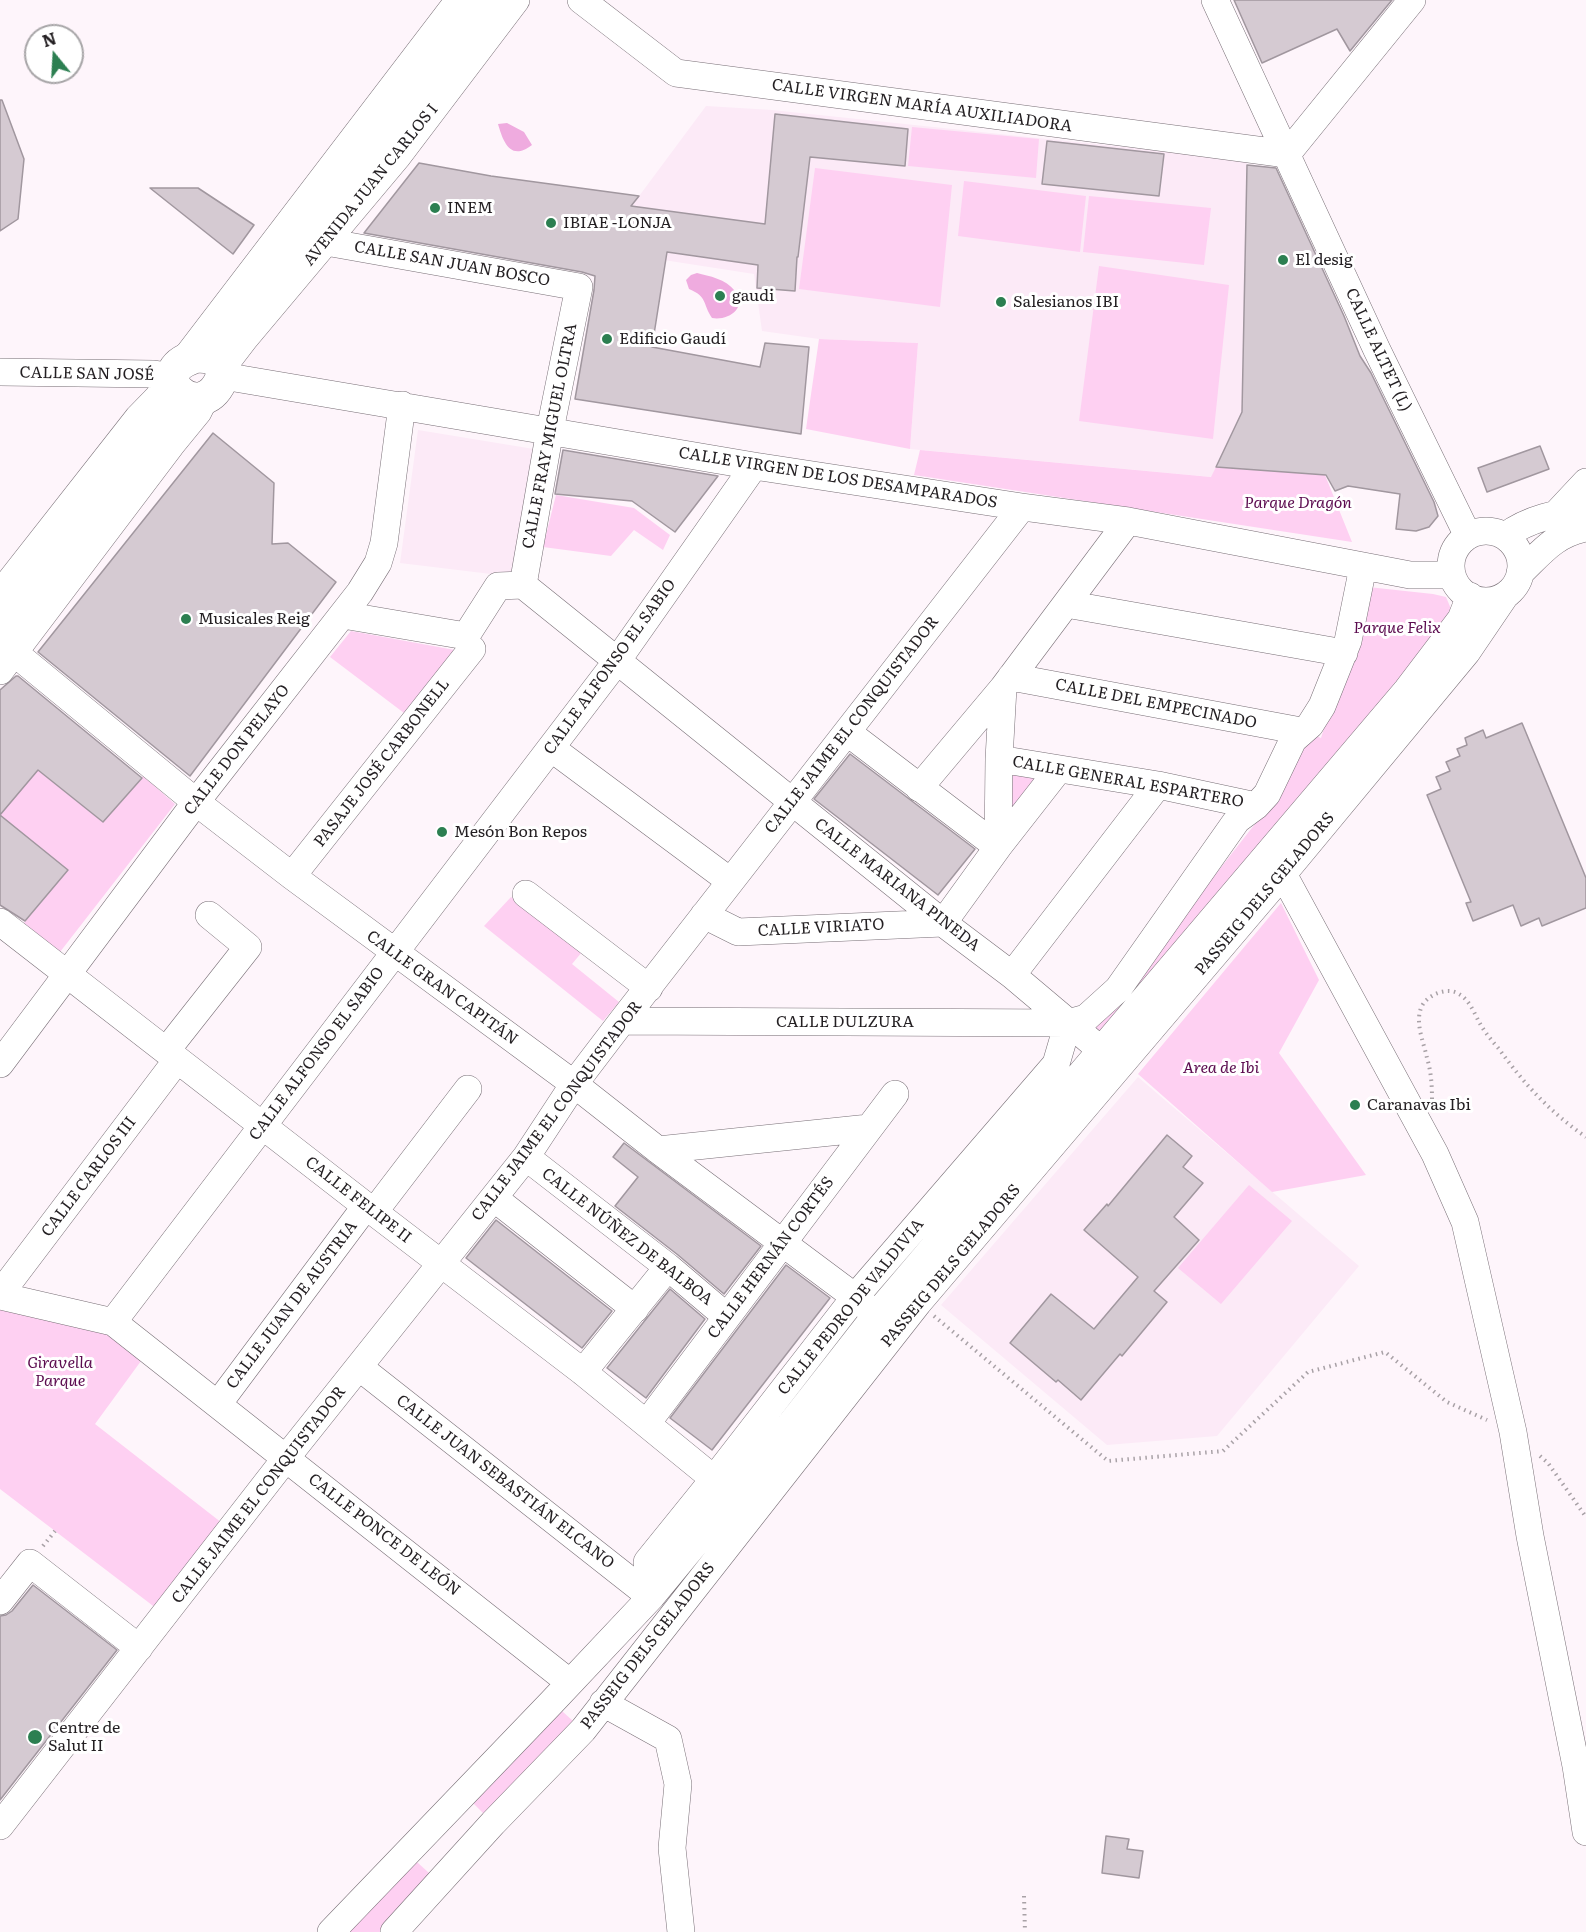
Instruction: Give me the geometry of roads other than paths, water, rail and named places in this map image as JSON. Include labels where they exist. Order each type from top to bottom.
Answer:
[{"type":"main road","name":"AVENIDA JUAN CARLOS I","points":[[4,649],[33,588],[197,376],[317,237],[483,0]]},
{"type":"street","name":"AVENIDA JUAN CARLOS I","points":[[4,580],[138,418],[197,376],[459,0]]},
{"type":"street","name":"AVENIDA JUAN CARLOS I","points":[[317,237],[396,157],[516,0]]},
{"type":"street","name":"CALLE VIRGEN MARÍA AUXILIADORA","points":[[581,0],[676,73],[1287,154]]},
{"type":"street","name":"CALLE ALTET (L)","points":[[1215,0],[1377,350],[1468,536]]},
{"type":"street","points":[[1287,154],[1412,0]]},
{"type":"street","name":"CALLE SAN JUAN BOSCO","points":[[317,237],[579,287]]},
{"type":"street","name":"CALLE FRAY MIGUEL OLTRA","points":[[523,585],[550,430],[579,287]]},
{"type":"street","name":"CALLE SAN JOSÉ","points":[[0,372],[197,376]]},
{"type":"street","name":"CALLE VIRGEN DE LOS DESAMPARADOS","points":[[197,376],[402,405],[754,466],[1022,507],[1128,520],[1410,575],[1452,574]]},
{"type":"street","name":"CALLE DON PELAYO","points":[[0,1064],[196,802],[371,576],[384,543],[402,405]]},
{"type":"street","name":"CALLE ALFONSO EL SABIO","points":[[113,1322],[618,661],[754,466]]},
{"type":"street","points":[[1557,513],[1586,483]]},
{"type":"street","name":"CALLE JAIME EL CONQUISTADOR","points":[[0,1826],[286,1458],[526,1157],[574,1084],[622,1021],[1022,507]]},
{"type":"street","points":[[1505,536],[1523,524],[1557,513],[1586,510]]},
{"type":"street","points":[[919,788],[1007,683],[1128,520]]},
{"type":"street","points":[[1520,573],[1562,535],[1586,528]]},
{"type":"street","points":[[1486,531],[1505,536],[1521,557],[1520,573],[1514,587],[1505,596],[1493,600],[1481,600],[1470,596],[1456,583],[1452,574],[1452,557],[1461,542],[1468,536],[1486,531]]},
{"type":"street","points":[[1068,1023],[1094,1012],[1118,989],[1237,820],[1256,806],[1267,794],[1293,740],[1310,725],[1322,706],[1352,627],[1363,567]]},
{"type":"street","points":[[336,623],[465,636],[498,586],[523,585]]},
{"type":"street","name":"CALLE MARIANA PINEDA","points":[[523,585],[942,922],[1012,975],[1101,1050]]},
{"type":"street","points":[[332,1932],[651,1597],[736,1494],[876,1316],[1407,690],[1461,619],[1470,596]]},
{"type":"street","name":"PASSEIG DELS GELADORS","points":[[394,1932],[463,1855],[583,1730],[918,1303],[1467,652],[1505,596]]},
{"type":"street","points":[[1066,603],[1344,653]]},
{"type":"street","name":"PASAJE JOSÉ CARBONELL","points":[[292,876],[472,649],[351,631],[336,623]]},
{"type":"street","name":"CALLE GRAN CAPITÁN","points":[[4,649],[292,876],[574,1084],[658,1150],[855,1297],[876,1316]]},
{"type":"street","points":[[998,847],[999,759],[1007,683]]},
{"type":"street","name":"CALLE DEL EMPECINADO","points":[[1007,683],[1301,731]]},
{"type":"street","points":[[848,732],[998,847]]},
{"type":"street","points":[[551,748],[730,881]]},
{"type":"street","name":"CALLE GENERAL ESPARTERO","points":[[999,759],[1158,785],[1256,806]]},
{"type":"street","points":[[942,922],[1059,769]]},
{"type":"street","points":[[1012,975],[1158,785]]},
{"type":"street","points":[[1282,874],[1424,1133],[1465,1222],[1513,1432],[1530,1536],[1576,1766],[1586,1832]]},
{"type":"street","points":[[526,894],[649,988]]},
{"type":"street","name":"CALLE CARLOS III","points":[[0,1295],[248,947],[209,915]]},
{"type":"street","name":"CALLE VIRIATO","points":[[704,915],[738,932],[942,922]]},
{"type":"street","name":"CALLE FELIPE II","points":[[0,922],[583,1372],[714,1479]]},
{"type":"street","name":"CALLE DULZURA","points":[[622,1021],[1068,1023]]},
{"type":"street","name":"CALLE PEDRO DE VALDIVIA","points":[[651,1597],[647,1562],[855,1297],[1056,1064],[1068,1023]]},
{"type":"street","name":"CALLE JUAN DE AUSTRIA","points":[[218,1404],[370,1209],[468,1089]]},
{"type":"street","name":"CALLE HERNÁN CORTÉS","points":[[647,1423],[895,1094]]},
{"type":"street","points":[[658,1150],[869,1128]]},
{"type":"street","name":"CALLE NÚÑEZ DE BALBOA","points":[[526,1157],[727,1317]]},
{"type":"street","points":[[494,1198],[635,1309]]},
{"type":"street","points":[[583,1372],[668,1268]]},
{"type":"street","points":[[0,1295],[113,1322]]},
{"type":"street","name":"CALLE PONCE DE LEÓN","points":[[113,1322],[569,1682]]},
{"type":"street","name":"CALLE JUAN SEBASTIÁN ELCANO","points":[[359,1367],[651,1597]]},
{"type":"street","points":[[0,1601],[30,1563],[139,1648]]},
{"type":"street","points":[[569,1682],[570,1700],[577,1708],[588,1711],[603,1703],[668,1739],[678,1784],[672,1848],[681,1932]]},
{"type":"street","points":[[430,1828],[428,1845],[434,1855],[444,1859],[463,1855]]},
{"type":"place","name":"INEM","points":[[435,208]]},
{"type":"place","name":"IBIAE -LONJA","points":[[551,223]]},
{"type":"place","name":"El desig","points":[[1283,260]]},
{"type":"place","name":"gaudi","points":[[720,296]]},
{"type":"place","name":"Salesianos IBI","points":[[1001,302]]},
{"type":"place","name":"Edificio Gaudí","points":[[607,339]]},
{"type":"place","name":"Musicales Reig","points":[[186,619]]},
{"type":"place","name":"Mesón Bon Repos","points":[[442,832]]},
{"type":"place","name":"Caranavas Ibi","points":[[1355,1105]]},
{"type":"place","name":"Centre de Salut II","points":[[35,1737]]},
{"type":"park label","name":"Parque Dragón","points":[[1298,503]]},
{"type":"park label","name":"Parque Felix","points":[[1397,628]]},
{"type":"park label","name":"Area de Ibi","points":[[1221,1068]]},
{"type":"park label","name":"Giravella Parque","points":[[60,1372]]}]
